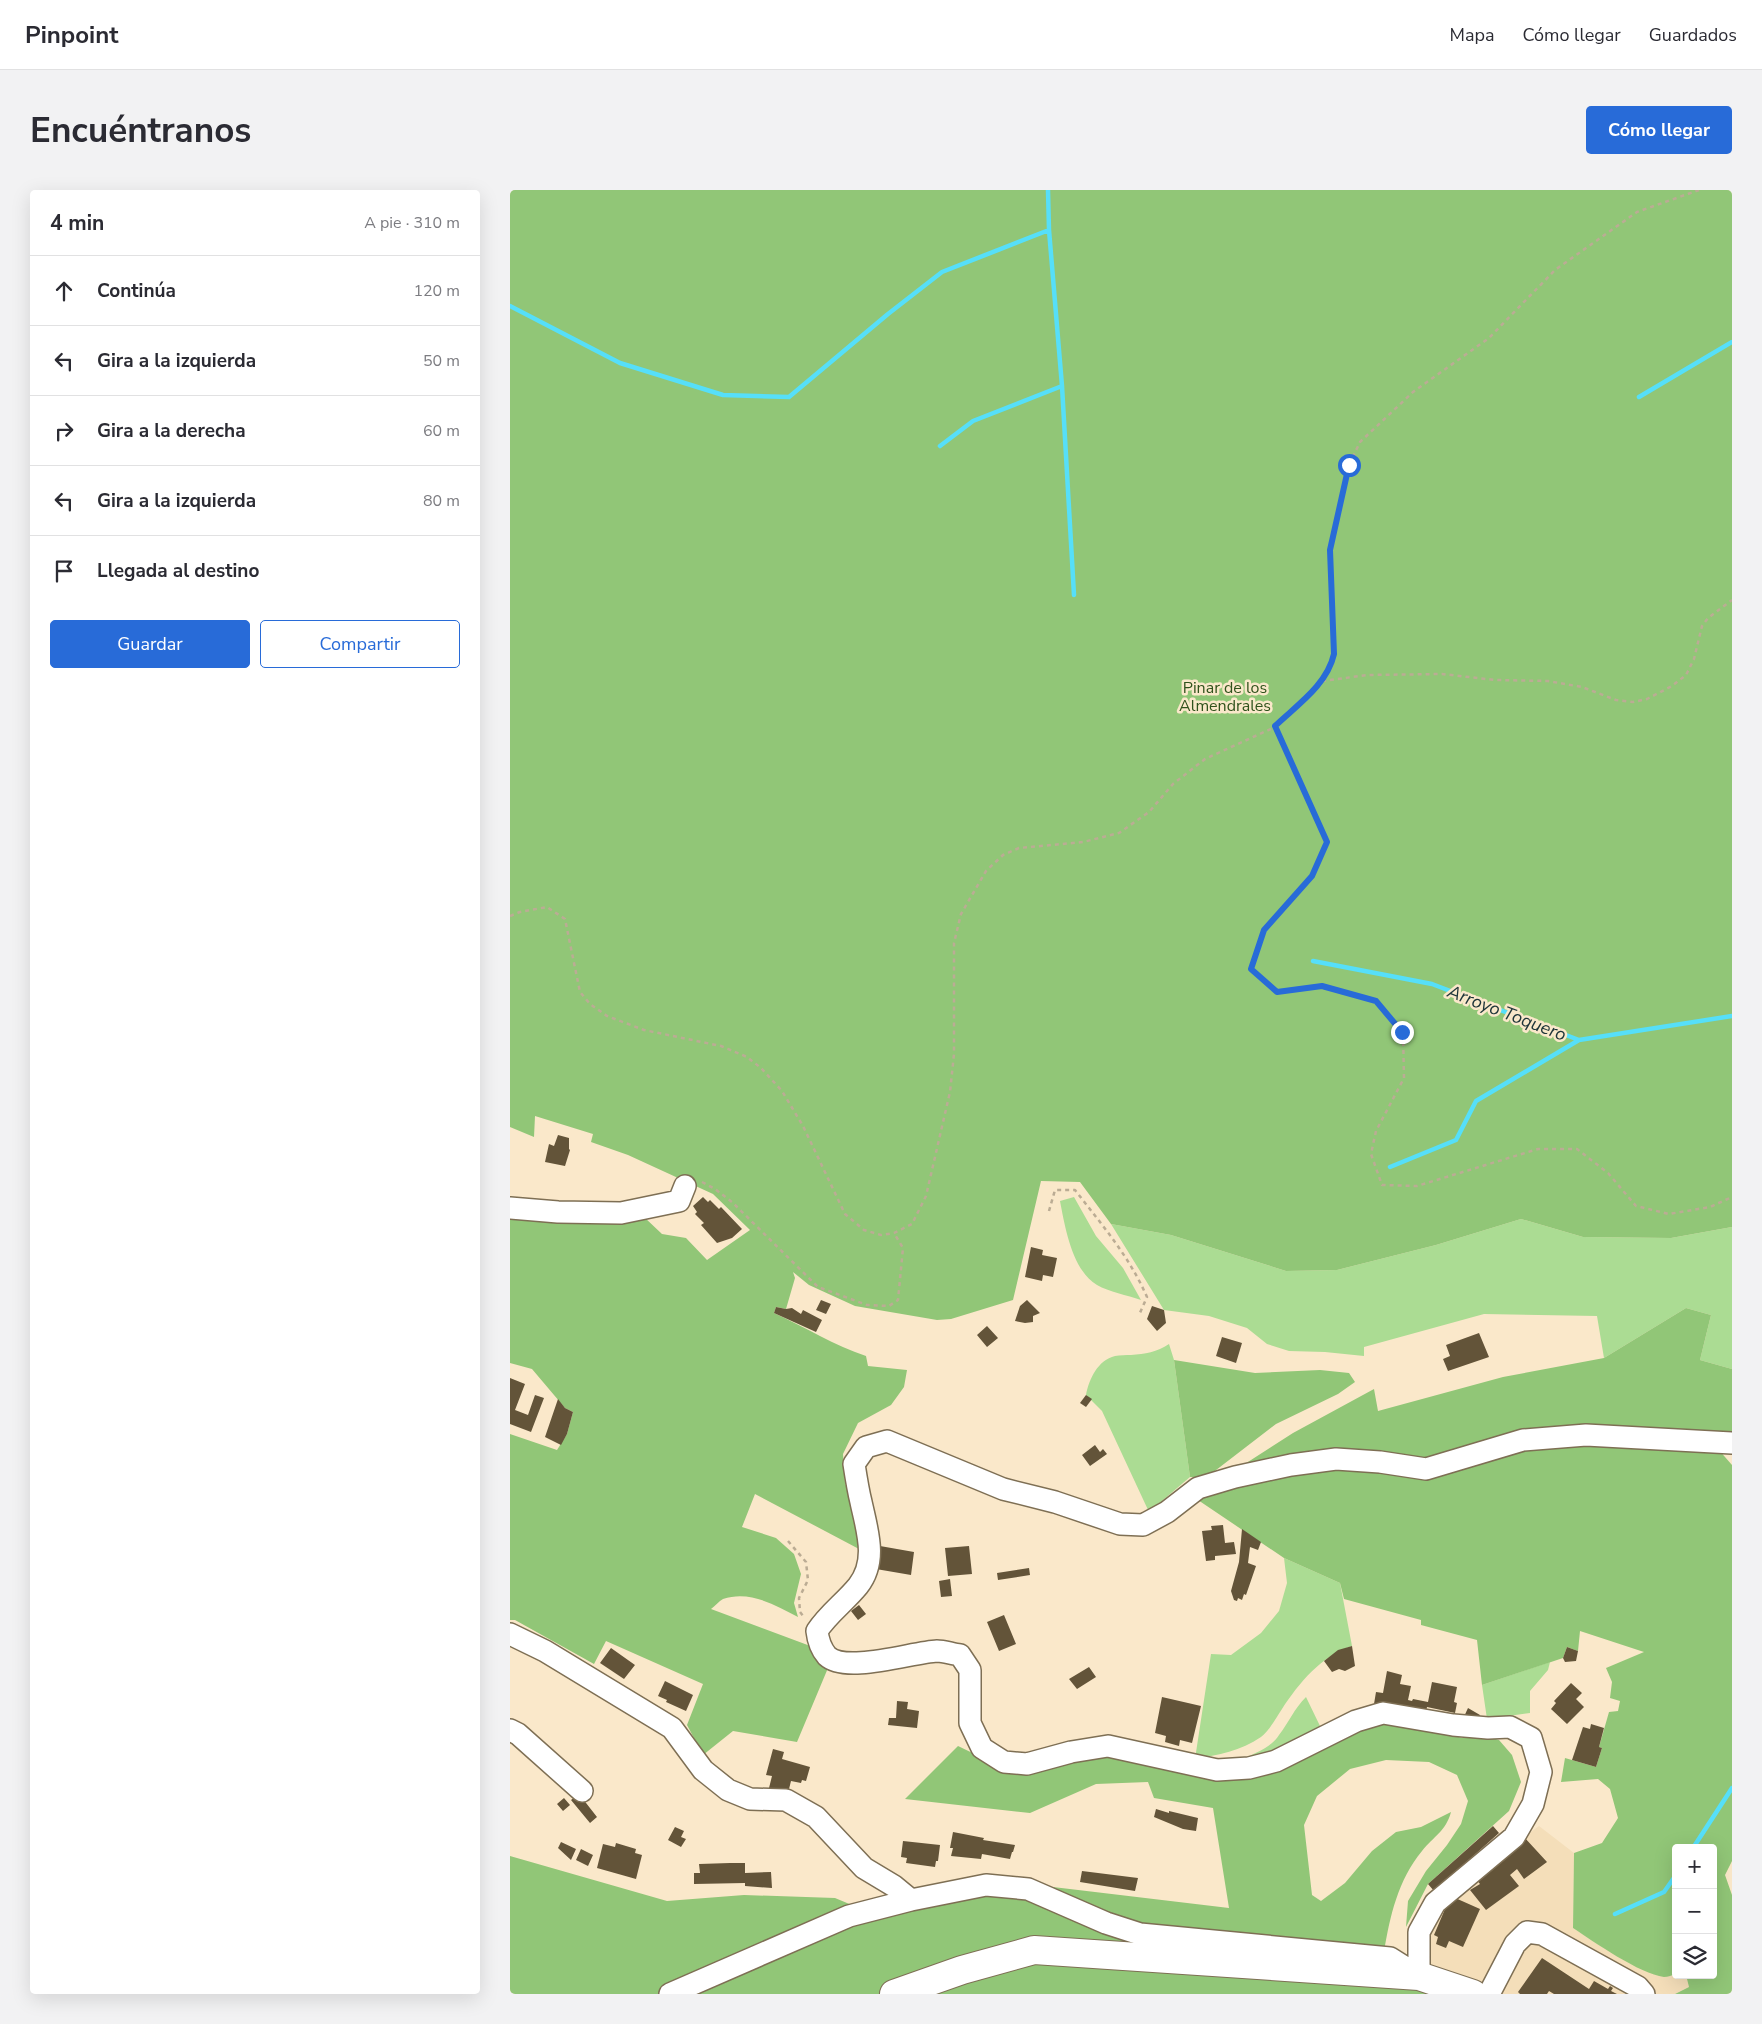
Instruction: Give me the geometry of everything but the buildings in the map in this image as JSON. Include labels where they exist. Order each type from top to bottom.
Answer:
[{"type":"main road","points":[[894,1994],[962,1970],[1034,1950],[1419,1976],[1473,1994]]},
{"type":"street","points":[[510,1208],[558,1212],[621,1213],[679,1201],[691,1182]]},
{"type":"street","points":[[1419,1976],[1419,1932],[1435,1903],[1514,1837],[1533,1804],[1541,1772],[1531,1738],[1510,1727],[1488,1728],[1453,1725],[1384,1712],[1356,1721],[1276,1761],[1249,1768],[1217,1770],[1108,1746],[1071,1752],[1027,1764],[1004,1762],[982,1748],[970,1723],[970,1670],[960,1655],[937,1651],[880,1661],[847,1663],[828,1657],[819,1643],[817,1631],[824,1620],[860,1584],[869,1564],[870,1536],[860,1500],[854,1464],[866,1447],[887,1441],[1003,1489],[1055,1502],[1120,1524],[1143,1525],[1167,1512],[1198,1488],[1235,1477],[1291,1465],[1336,1459],[1380,1462],[1426,1469],[1523,1440],[1586,1434],[1732,1443]]},
{"type":"street","points":[[510,1634],[544,1651],[672,1728],[703,1770],[728,1790],[750,1799],[786,1800],[816,1817],[864,1868],[894,1886],[911,1900]]},
{"type":"street","points":[[510,1730],[518,1734],[582,1791]]},
{"type":"street","points":[[670,1994],[849,1916],[911,1900],[986,1885],[1028,1888],[1106,1923],[1140,1934],[1390,1958],[1419,1976]]},
{"type":"street","points":[[1489,1994],[1515,1944],[1527,1932],[1542,1934],[1638,1987],[1644,1994]]},
{"type":"path","points":[[510,916],[520,912],[547,907],[565,919],[580,992],[590,1004],[607,1016],[644,1030],[721,1046],[747,1057],[762,1068],[782,1091],[803,1126],[845,1214],[864,1230],[881,1235],[894,1233],[912,1224],[926,1196],[950,1092],[954,1054],[954,943],[961,914],[986,871],[1003,855],[1019,848],[1083,842],[1119,833],[1149,812],[1173,784],[1206,759],[1275,726],[1322,681],[1331,666],[1334,654],[1330,550],[1349,465],[1360,442],[1413,392],[1489,338],[1555,270],[1637,212],[1699,190]]},
{"type":"path","points":[[1322,681],[1368,675],[1433,674],[1495,680],[1548,681],[1582,687],[1616,700],[1633,702],[1646,699],[1672,686],[1686,675],[1694,659],[1702,626],[1708,618],[1732,600]]},
{"type":"path","points":[[1275,726],[1327,842],[1312,876],[1264,930],[1251,969],[1277,992],[1322,986],[1376,1001],[1402,1032],[1404,1078],[1376,1131],[1371,1154],[1382,1185],[1416,1186],[1538,1149],[1577,1149],[1608,1173],[1636,1206],[1669,1214],[1710,1207],[1732,1197]]},
{"type":"path","points":[[691,1182],[732,1202],[818,1287],[867,1305],[889,1306],[898,1300],[903,1248],[894,1233]]},
{"type":"path","points":[[1049,1211],[1055,1190],[1075,1190],[1109,1233],[1135,1271],[1147,1297],[1139,1315]]},
{"type":"path","points":[[788,1541],[806,1562],[808,1580],[799,1598],[800,1612],[817,1631]]},
{"type":"shaded area","points":[[1539,1826],[1574,1853],[1573,1928],[1642,1969],[1665,1977],[1672,1975],[1672,1979],[1687,1979],[1689,1987],[1675,1994],[1500,1994],[1427,1966],[1431,1928],[1435,1913]]},
{"type":"green space","name":"Pinar de los Almendrales","points":[[510,190],[1732,190],[1732,1227],[1671,1238],[1583,1237],[1521,1219],[1436,1245],[1337,1270],[1286,1271],[1171,1235],[1111,1224],[1080,1182],[1041,1181],[1013,1300],[951,1319],[937,1320],[855,1306],[809,1285],[793,1272],[795,1278],[786,1309],[776,1307],[774,1313],[831,1342],[866,1356],[868,1366],[907,1370],[904,1387],[891,1405],[858,1423],[843,1454],[845,1483],[857,1519],[859,1549],[755,1494],[742,1527],[776,1538],[794,1554],[801,1574],[794,1603],[798,1617],[762,1600],[743,1596],[723,1599],[711,1609],[813,1647],[828,1668],[797,1742],[733,1731],[703,1755],[687,1725],[703,1684],[606,1641],[594,1664],[515,1620],[510,1620],[510,1434],[557,1450],[567,1434],[573,1412],[565,1408],[532,1369],[510,1363],[510,1216],[644,1217],[662,1234],[686,1238],[707,1260],[750,1230],[713,1194],[628,1155],[591,1142],[593,1134],[535,1116],[534,1137],[510,1127]]},
{"type":"green space","points":[[1074,1197],[1096,1236],[1123,1268],[1141,1300],[1097,1285],[1081,1269],[1071,1247],[1060,1201]]},
{"type":"green space","points":[[1521,1219],[1583,1237],[1671,1238],[1732,1227],[1732,1369],[1700,1360],[1711,1315],[1686,1308],[1604,1358],[1597,1316],[1484,1314],[1364,1347],[1364,1356],[1289,1351],[1267,1344],[1247,1328],[1209,1316],[1164,1310],[1111,1224],[1171,1235],[1286,1271],[1337,1270],[1436,1245]]},
{"type":"green space","points":[[1686,1308],[1711,1315],[1700,1360],[1732,1369],[1732,1437],[1584,1429],[1423,1462],[1237,1469],[1293,1433],[1374,1389],[1378,1411],[1503,1377],[1604,1358]]},
{"type":"green space","points":[[1169,1344],[1174,1360],[1190,1477],[1149,1512],[1102,1411],[1086,1395],[1095,1371],[1109,1358],[1151,1352]]},
{"type":"green space","points":[[1174,1360],[1255,1373],[1320,1370],[1349,1373],[1355,1382],[1338,1394],[1276,1424],[1207,1477],[1190,1477]]},
{"type":"green space","points":[[1590,1442],[1718,1449],[1732,1465],[1732,1861],[1725,1875],[1732,1895],[1732,1994],[1675,1994],[1689,1987],[1687,1979],[1717,1979],[1717,1844],[1672,1844],[1672,1975],[1664,1977],[1643,1970],[1617,1957],[1573,1928],[1574,1853],[1602,1843],[1618,1818],[1610,1789],[1598,1779],[1561,1782],[1565,1758],[1596,1767],[1602,1748],[1599,1747],[1609,1712],[1618,1711],[1620,1701],[1610,1698],[1612,1682],[1606,1668],[1644,1652],[1580,1631],[1578,1651],[1567,1647],[1563,1658],[1482,1685],[1477,1640],[1421,1625],[1421,1620],[1344,1599],[1340,1583],[1284,1558],[1195,1498],[1307,1470]]},
{"type":"green space","points":[[1284,1558],[1340,1583],[1352,1646],[1330,1656],[1303,1680],[1270,1728],[1261,1737],[1237,1749],[1195,1759],[1211,1654],[1231,1655],[1261,1633],[1279,1611],[1287,1583]]},
{"type":"green space","points":[[1550,1662],[1548,1670],[1530,1691],[1530,1713],[1487,1719],[1482,1685]]},
{"type":"green space","points":[[1306,1697],[1320,1726],[1298,1741],[1263,1759],[1240,1760],[1272,1744]]},
{"type":"green space","points":[[1382,1720],[1431,1728],[1462,1738],[1486,1736],[1499,1740],[1512,1755],[1521,1782],[1509,1811],[1428,1884],[1406,1927],[1408,1901],[1426,1871],[1461,1824],[1468,1801],[1457,1775],[1429,1762],[1386,1760],[1350,1769],[1317,1796],[1304,1825],[1312,1895],[1321,1901],[1345,1883],[1372,1851],[1396,1832],[1421,1827],[1451,1812],[1443,1829],[1422,1851],[1401,1886],[1392,1912],[1384,1952],[1156,1930],[1097,1913],[1057,1892],[1053,1887],[1229,1908],[1213,1808],[1154,1798],[1148,1782],[1096,1784],[1030,1813],[905,1799],[958,1746],[1012,1772],[1091,1752],[1204,1773]]},
{"type":"green space","points":[[510,1856],[667,1901],[744,1895],[835,1898],[871,1913],[989,1896],[1014,1895],[1093,1928],[1265,1953],[1440,1994],[510,1994]]},
{"type":"waterway","points":[[1048,190],[1049,230],[1062,386],[1074,595]]},
{"type":"waterway","points":[[510,306],[620,363],[723,395],[789,397],[888,314],[942,272],[1049,230]]},
{"type":"waterway","points":[[1639,397],[1732,342]]},
{"type":"waterway","points":[[940,446],[973,421],[1062,386]]},
{"type":"waterway","name":"Arroyo Toquero","points":[[1313,961],[1432,984],[1579,1040],[1732,1016]]},
{"type":"waterway","points":[[1390,1167],[1456,1140],[1476,1101],[1579,1040]]},
{"type":"waterway","points":[[1696,1844],[1732,1788]]},
{"type":"waterway","points":[[1615,1914],[1664,1892],[1672,1881]]},
{"type":"route","points":[[1349,465],[1330,550],[1334,654],[1331,666],[1322,681],[1275,726],[1327,842],[1312,876],[1264,930],[1251,969],[1277,992],[1322,986],[1376,1001],[1402,1032]]}]
